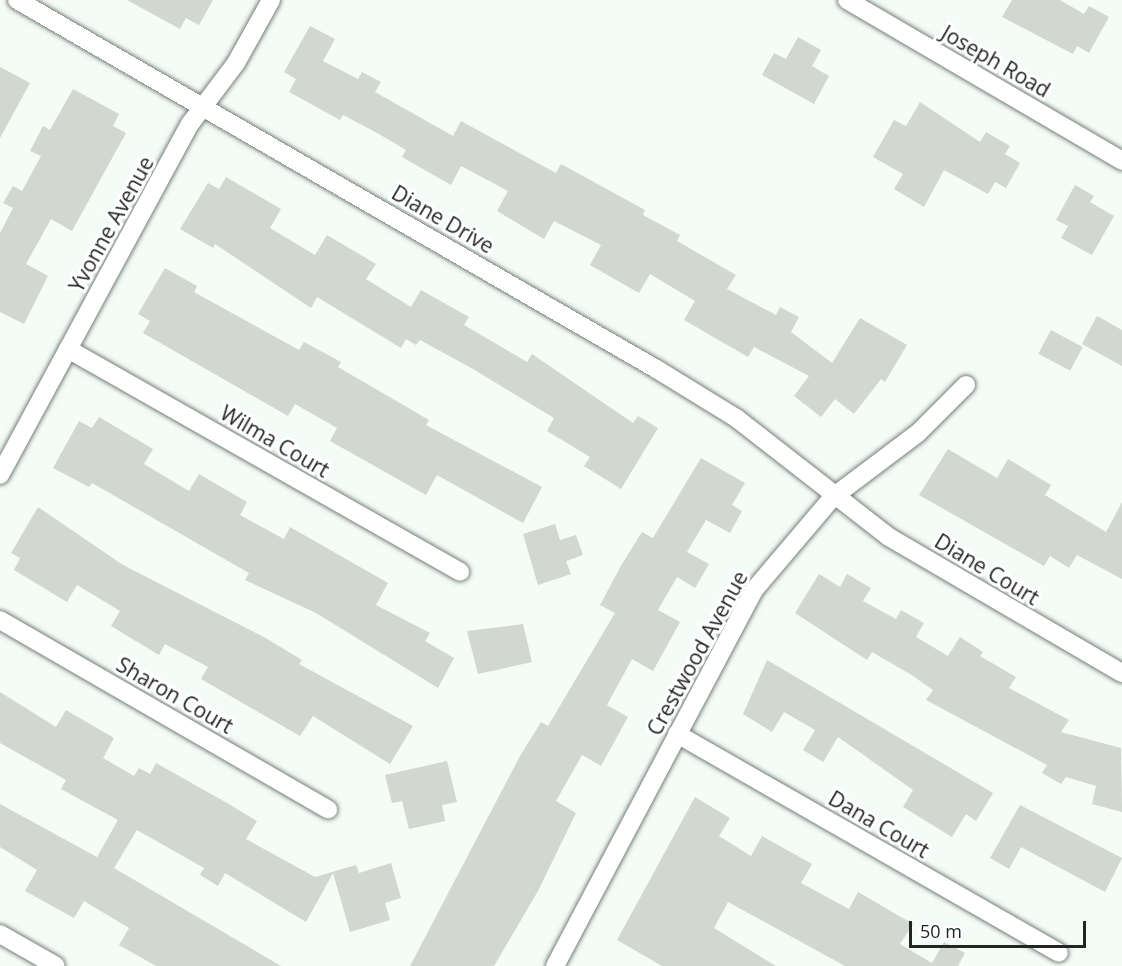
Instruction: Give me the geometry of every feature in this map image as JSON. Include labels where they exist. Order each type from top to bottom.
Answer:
[{"type":"street","name":"Diane Drive","points":[[17,0],[204,106],[736,418],[833,497]]},
{"type":"street","name":"Yvonne Avenue","points":[[0,474],[204,106],[271,0]]},
{"type":"street","name":"Joseph Road","points":[[846,0],[1122,161]]},
{"type":"street","name":"Wilma Court","points":[[68,349],[460,572]]},
{"type":"street","name":"Crestwood Avenue","points":[[558,965],[754,590],[833,497],[918,433],[966,385]]},
{"type":"street","name":"Diane Court","points":[[833,497],[980,593],[1122,673]]},
{"type":"street","name":"Sharon Court","points":[[0,620],[328,809]]},
{"type":"street","name":"Dana Court","points":[[677,734],[1059,953]]},
{"type":"street","points":[[0,934],[56,966]]},
{"type":"building","points":[[127,0],[213,0],[199,25],[186,18],[180,29]]},
{"type":"building","points":[[1012,0],[1060,0],[1084,14],[1089,6],[1109,17],[1089,53],[1077,46],[1073,54],[1002,17]]},
{"type":"building","points":[[310,26],[335,39],[323,61],[358,79],[362,72],[381,82],[375,92],[453,136],[461,121],[556,173],[561,164],[645,210],[643,215],[680,235],[677,241],[736,275],[727,289],[776,315],[780,307],[799,317],[791,332],[832,363],[860,318],[907,345],[885,382],[881,379],[854,414],[835,399],[821,417],[794,396],[809,376],[754,347],[748,357],[684,320],[695,301],[650,274],[639,293],[590,265],[601,245],[554,221],[544,239],[497,211],[508,191],[461,166],[451,185],[402,157],[406,150],[379,134],[343,115],[340,120],[289,92],[296,79],[284,72]]},
{"type":"building","points":[[798,37],[821,50],[812,66],[829,76],[814,104],[762,75],[774,53],[786,59]]},
{"type":"building","points":[[0,67],[30,83],[0,138]]},
{"type":"building","points":[[73,89],[119,114],[113,126],[126,133],[72,231],[51,219],[26,264],[48,276],[24,324],[0,312],[0,233],[13,208],[3,203],[13,186],[22,191],[41,156],[30,151],[43,126],[50,130]]},
{"type":"building","points":[[920,102],[980,142],[986,132],[1010,146],[1005,154],[1020,163],[1006,188],[995,182],[988,194],[944,170],[924,207],[894,189],[903,174],[873,157],[894,120],[906,126]]},
{"type":"building","points":[[226,177],[281,209],[270,228],[315,255],[327,235],[376,264],[366,279],[411,307],[421,290],[469,317],[464,325],[527,362],[532,354],[633,423],[638,416],[658,428],[621,489],[584,466],[590,457],[547,431],[554,418],[473,369],[420,340],[416,345],[406,339],[401,348],[317,297],[311,308],[215,244],[213,248],[180,229],[208,183],[219,189]]},
{"type":"building","points":[[1075,185],[1094,196],[1090,202],[1114,216],[1092,255],[1061,238],[1068,226],[1056,220]]},
{"type":"building","points":[[165,268],[197,286],[194,292],[299,350],[304,342],[341,362],[338,367],[429,420],[426,425],[542,487],[523,523],[437,475],[426,495],[330,441],[337,428],[295,404],[288,416],[143,333],[150,321],[138,314]]},
{"type":"building","points":[[1097,316],[1122,330],[1122,366],[1082,344]]},
{"type":"building","points":[[1051,330],[1083,347],[1070,371],[1038,354]]},
{"type":"building","points":[[99,417],[153,449],[144,464],[189,491],[199,474],[247,502],[240,515],[284,539],[290,527],[388,583],[376,605],[430,633],[425,641],[454,658],[438,688],[316,613],[245,580],[249,573],[92,483],[89,487],[53,468],[79,421],[92,428]]},
{"type":"building","points":[[948,449],[997,478],[1008,459],[1051,485],[1045,495],[1106,532],[1122,502],[1122,579],[1077,555],[1069,568],[1050,556],[1044,566],[919,495]]},
{"type":"building","points":[[701,458],[745,483],[732,505],[742,511],[730,533],[706,520],[687,552],[709,564],[695,588],[677,577],[658,610],[680,622],[653,671],[632,659],[607,705],[628,717],[601,766],[582,755],[556,801],[576,813],[538,891],[494,966],[410,966],[520,756],[541,722],[548,726],[615,613],[600,605],[622,564],[642,532],[653,538]]},
{"type":"building","points":[[38,507],[123,565],[264,637],[302,660],[299,664],[413,726],[390,764],[313,716],[300,736],[201,679],[208,667],[165,644],[159,655],[111,626],[120,611],[77,585],[67,602],[14,570],[20,558],[11,553]]},
{"type":"building","points":[[555,524],[560,540],[576,535],[583,555],[566,561],[571,574],[538,585],[523,534]]},
{"type":"building","points":[[819,574],[840,587],[847,574],[871,588],[863,601],[896,619],[901,610],[924,623],[916,637],[948,656],[960,637],[983,652],[980,656],[1016,677],[1009,688],[1069,720],[1061,732],[1121,748],[1122,812],[1092,804],[1096,786],[1066,777],[1061,784],[1042,773],[1047,765],[926,700],[933,690],[910,674],[872,652],[867,660],[795,613]]},
{"type":"building","points":[[523,624],[532,662],[478,674],[467,631]]},
{"type":"building","points":[[767,660],[993,793],[976,821],[966,814],[952,837],[903,807],[913,790],[838,737],[823,762],[803,750],[815,730],[784,712],[772,732],[743,714]]},
{"type":"building","points":[[0,692],[56,727],[66,710],[114,738],[103,758],[134,776],[139,768],[150,774],[156,763],[227,803],[257,821],[246,839],[315,877],[356,865],[359,873],[391,863],[401,898],[385,903],[390,920],[350,932],[333,873],[306,922],[225,873],[218,886],[200,875],[204,868],[137,830],[114,868],[281,966],[156,966],[119,945],[129,928],[84,901],[74,918],[25,891],[37,870],[0,847],[0,804],[97,857],[118,820],[61,789],[66,780],[0,743]]},
{"type":"building","points":[[447,761],[457,802],[442,805],[445,821],[409,829],[402,801],[392,803],[385,775]]},
{"type":"building","points":[[695,797],[730,818],[719,836],[751,856],[762,836],[812,864],[801,883],[849,909],[858,892],[913,924],[900,944],[932,963],[944,942],[965,953],[958,966],[845,966],[728,902],[714,928],[776,966],[662,966],[617,940]]},
{"type":"building","points":[[1020,805],[1122,858],[1105,892],[1021,847],[1009,869],[990,858]]}]
